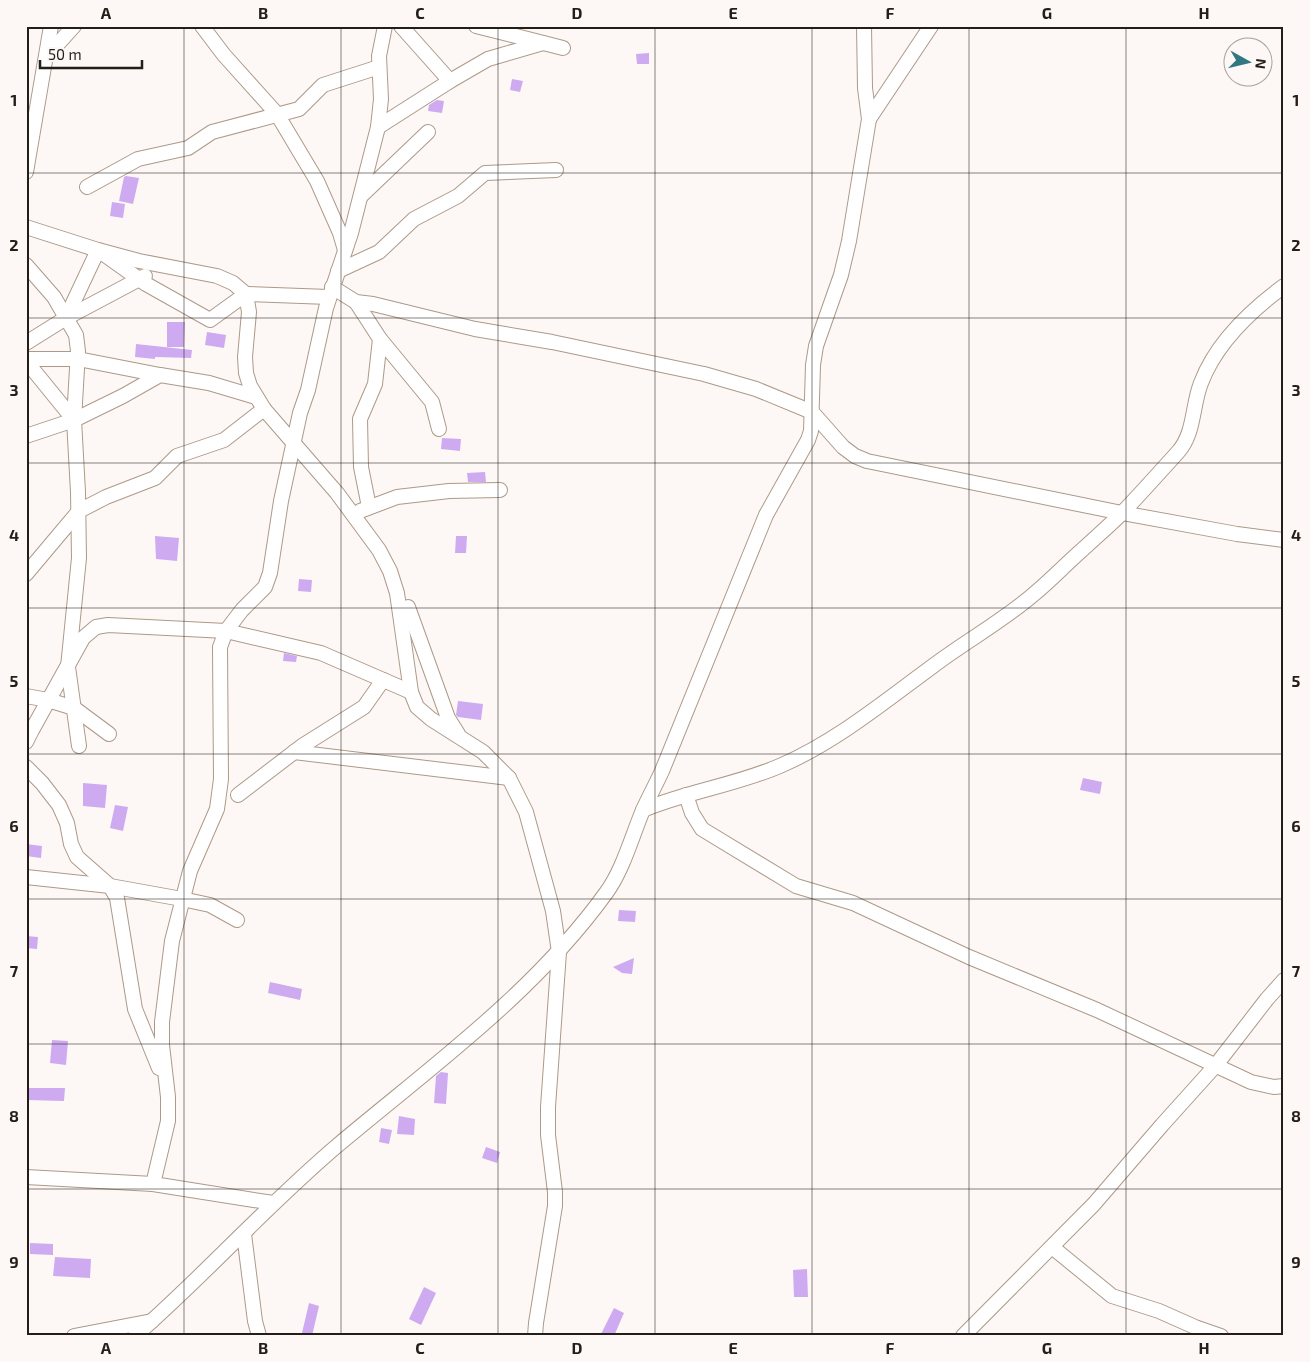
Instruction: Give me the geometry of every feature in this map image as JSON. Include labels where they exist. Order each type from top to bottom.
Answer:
[{"type":"street","points":[[26,172],[51,26]]},
{"type":"street","points":[[46,57],[74,26]]},
{"type":"street","points":[[202,26],[224,55],[277,114],[317,181],[340,233],[345,250]]},
{"type":"street","points":[[153,1184],[168,1121],[162,1022],[172,941],[190,871],[217,808],[221,779],[220,647],[226,631],[242,610],[265,587],[270,573],[281,501],[294,442],[331,292],[345,250],[378,127],[382,99],[379,67],[380,42],[384,26]]},
{"type":"street","points":[[401,26],[450,81]]},
{"type":"street","points":[[476,26],[563,48]]},
{"type":"street","points":[[135,1336],[244,1234],[273,1204],[338,1146],[446,1057],[559,952],[608,890],[662,772],[766,515],[808,440],[811,431],[813,365],[816,346],[841,275],[849,241],[869,119],[865,88],[864,26]]},
{"type":"street","points":[[869,119],[931,26]]},
{"type":"street","points":[[378,127],[488,59],[543,43]]},
{"type":"street","points":[[87,187],[138,159],[188,148],[212,132],[299,109],[323,85],[379,67]]},
{"type":"street","points":[[26,114],[38,102]]},
{"type":"street","points":[[360,196],[428,132]]},
{"type":"street","points":[[338,271],[379,252],[414,219],[458,196],[485,173],[556,170]]},
{"type":"street","points":[[26,227],[98,250],[163,266],[217,276],[233,283],[246,294],[249,312],[245,357],[246,373],[256,397],[264,409],[337,493],[379,550],[390,571],[397,593],[411,692],[417,707],[431,719],[483,752],[509,778],[526,812],[553,911],[559,952],[548,1107],[548,1135],[555,1206],[535,1336]]},
{"type":"street","points":[[98,250],[139,280],[210,320],[246,294],[331,292],[356,302],[373,304],[475,329],[552,342],[704,374],[756,389],[812,412],[843,447],[855,456],[867,461],[1122,513],[1237,534],[1284,540]]},
{"type":"street","points":[[66,318],[98,250]]},
{"type":"street","points":[[26,265],[54,296],[76,335],[78,359],[74,420],[79,511],[79,558],[68,667],[79,746]]},
{"type":"street","points":[[26,343],[66,318],[163,266]]},
{"type":"street","points":[[643,810],[664,801],[738,781],[783,765],[845,729],[942,658],[994,624],[1033,594],[1122,513],[1182,448],[1189,432],[1201,381],[1216,353],[1236,328],[1269,297],[1284,286]]},
{"type":"street","points":[[356,302],[380,339],[432,402],[439,429]]},
{"type":"street","points":[[368,502],[361,467],[360,419],[375,384],[380,339]]},
{"type":"street","points":[[26,360],[78,359],[209,383],[256,397]]},
{"type":"street","points":[[26,360],[74,420]]},
{"type":"street","points":[[26,436],[74,420],[124,396],[160,375]]},
{"type":"street","points":[[26,574],[79,511],[106,497],[156,478],[177,456],[224,440],[264,409]]},
{"type":"street","points":[[352,514],[397,497],[449,491],[500,490]]},
{"type":"street","points":[[408,607],[448,718],[461,738]]},
{"type":"street","points":[[26,742],[83,638],[96,628],[108,625],[226,631],[321,653],[411,692]]},
{"type":"street","points":[[238,794],[294,752],[364,707],[383,680]]},
{"type":"street","points":[[26,696],[74,708],[109,734]]},
{"type":"street","points":[[294,752],[509,778]]},
{"type":"street","points":[[26,767],[42,783],[58,805],[67,823],[71,844],[77,857],[110,886],[117,898],[135,1009],[166,1085]]},
{"type":"street","points":[[686,795],[692,813],[702,829],[796,886],[853,903],[969,957],[1097,1010],[1251,1082],[1274,1087],[1284,1086]]},
{"type":"street","points":[[26,877],[110,886],[182,899],[210,905],[237,920]]},
{"type":"street","points":[[963,1336],[1094,1204],[1216,1065],[1284,980]]},
{"type":"street","points":[[26,1177],[153,1184],[273,1204]]},
{"type":"street","points":[[244,1234],[259,1336]]},
{"type":"street","points":[[1052,1247],[1112,1296],[1159,1311],[1221,1336]]},
{"type":"street","points":[[74,1336],[153,1320]]},
{"type":"building","points":[[649,53],[649,64],[637,64],[636,54]]},
{"type":"building","points":[[512,79],[523,81],[520,92],[510,90]]},
{"type":"building","points":[[437,100],[444,101],[442,113],[428,111],[429,105]]},
{"type":"building","points":[[124,177],[139,178],[133,204],[119,201]]},
{"type":"building","points":[[112,202],[125,204],[123,218],[110,216]]},
{"type":"building","points":[[167,322],[185,322],[184,347],[167,347]]},
{"type":"building","points":[[207,332],[226,335],[224,348],[205,345]]},
{"type":"building","points":[[136,344],[192,350],[191,358],[155,357],[155,359],[135,357]]},
{"type":"building","points":[[442,438],[461,439],[460,451],[441,449]]},
{"type":"building","points":[[485,472],[486,482],[468,482],[467,473]]},
{"type":"building","points":[[155,536],[179,538],[177,561],[156,559]]},
{"type":"building","points":[[456,536],[467,536],[466,553],[455,553]]},
{"type":"building","points":[[299,579],[312,580],[311,592],[298,591]]},
{"type":"building","points":[[284,653],[297,656],[296,662],[283,661]]},
{"type":"building","points":[[458,701],[483,704],[481,720],[458,717],[456,715]]},
{"type":"building","points":[[1083,778],[1102,782],[1100,794],[1080,790]]},
{"type":"building","points":[[83,783],[107,785],[105,808],[83,806]]},
{"type":"building","points":[[115,805],[128,807],[123,831],[110,828]]},
{"type":"building","points":[[26,844],[42,846],[41,858],[26,856]]},
{"type":"building","points":[[619,910],[636,911],[635,922],[618,921]]},
{"type":"building","points":[[26,936],[38,937],[37,949],[26,948]]},
{"type":"building","points":[[634,958],[632,974],[622,973],[613,967]]},
{"type":"building","points":[[270,982],[302,989],[300,1000],[268,993]]},
{"type":"building","points":[[52,1040],[68,1041],[66,1065],[50,1063]]},
{"type":"building","points":[[441,1072],[448,1073],[446,1104],[434,1103],[436,1076]]},
{"type":"building","points":[[27,1088],[65,1088],[64,1101],[27,1100]]},
{"type":"building","points":[[399,1116],[415,1119],[414,1135],[397,1134]]},
{"type":"building","points":[[381,1128],[392,1130],[389,1144],[379,1142]]},
{"type":"building","points":[[486,1147],[500,1152],[497,1163],[482,1158]]},
{"type":"building","points":[[30,1243],[53,1244],[53,1255],[30,1254]]},
{"type":"building","points":[[55,1257],[91,1259],[90,1278],[53,1276]]},
{"type":"building","points":[[807,1269],[808,1297],[794,1297],[793,1270]]},
{"type":"building","points":[[424,1287],[436,1293],[421,1325],[409,1319]]},
{"type":"building","points":[[309,1303],[319,1306],[312,1336],[302,1333]]},
{"type":"building","points":[[614,1308],[624,1313],[614,1336],[600,1336]]}]
